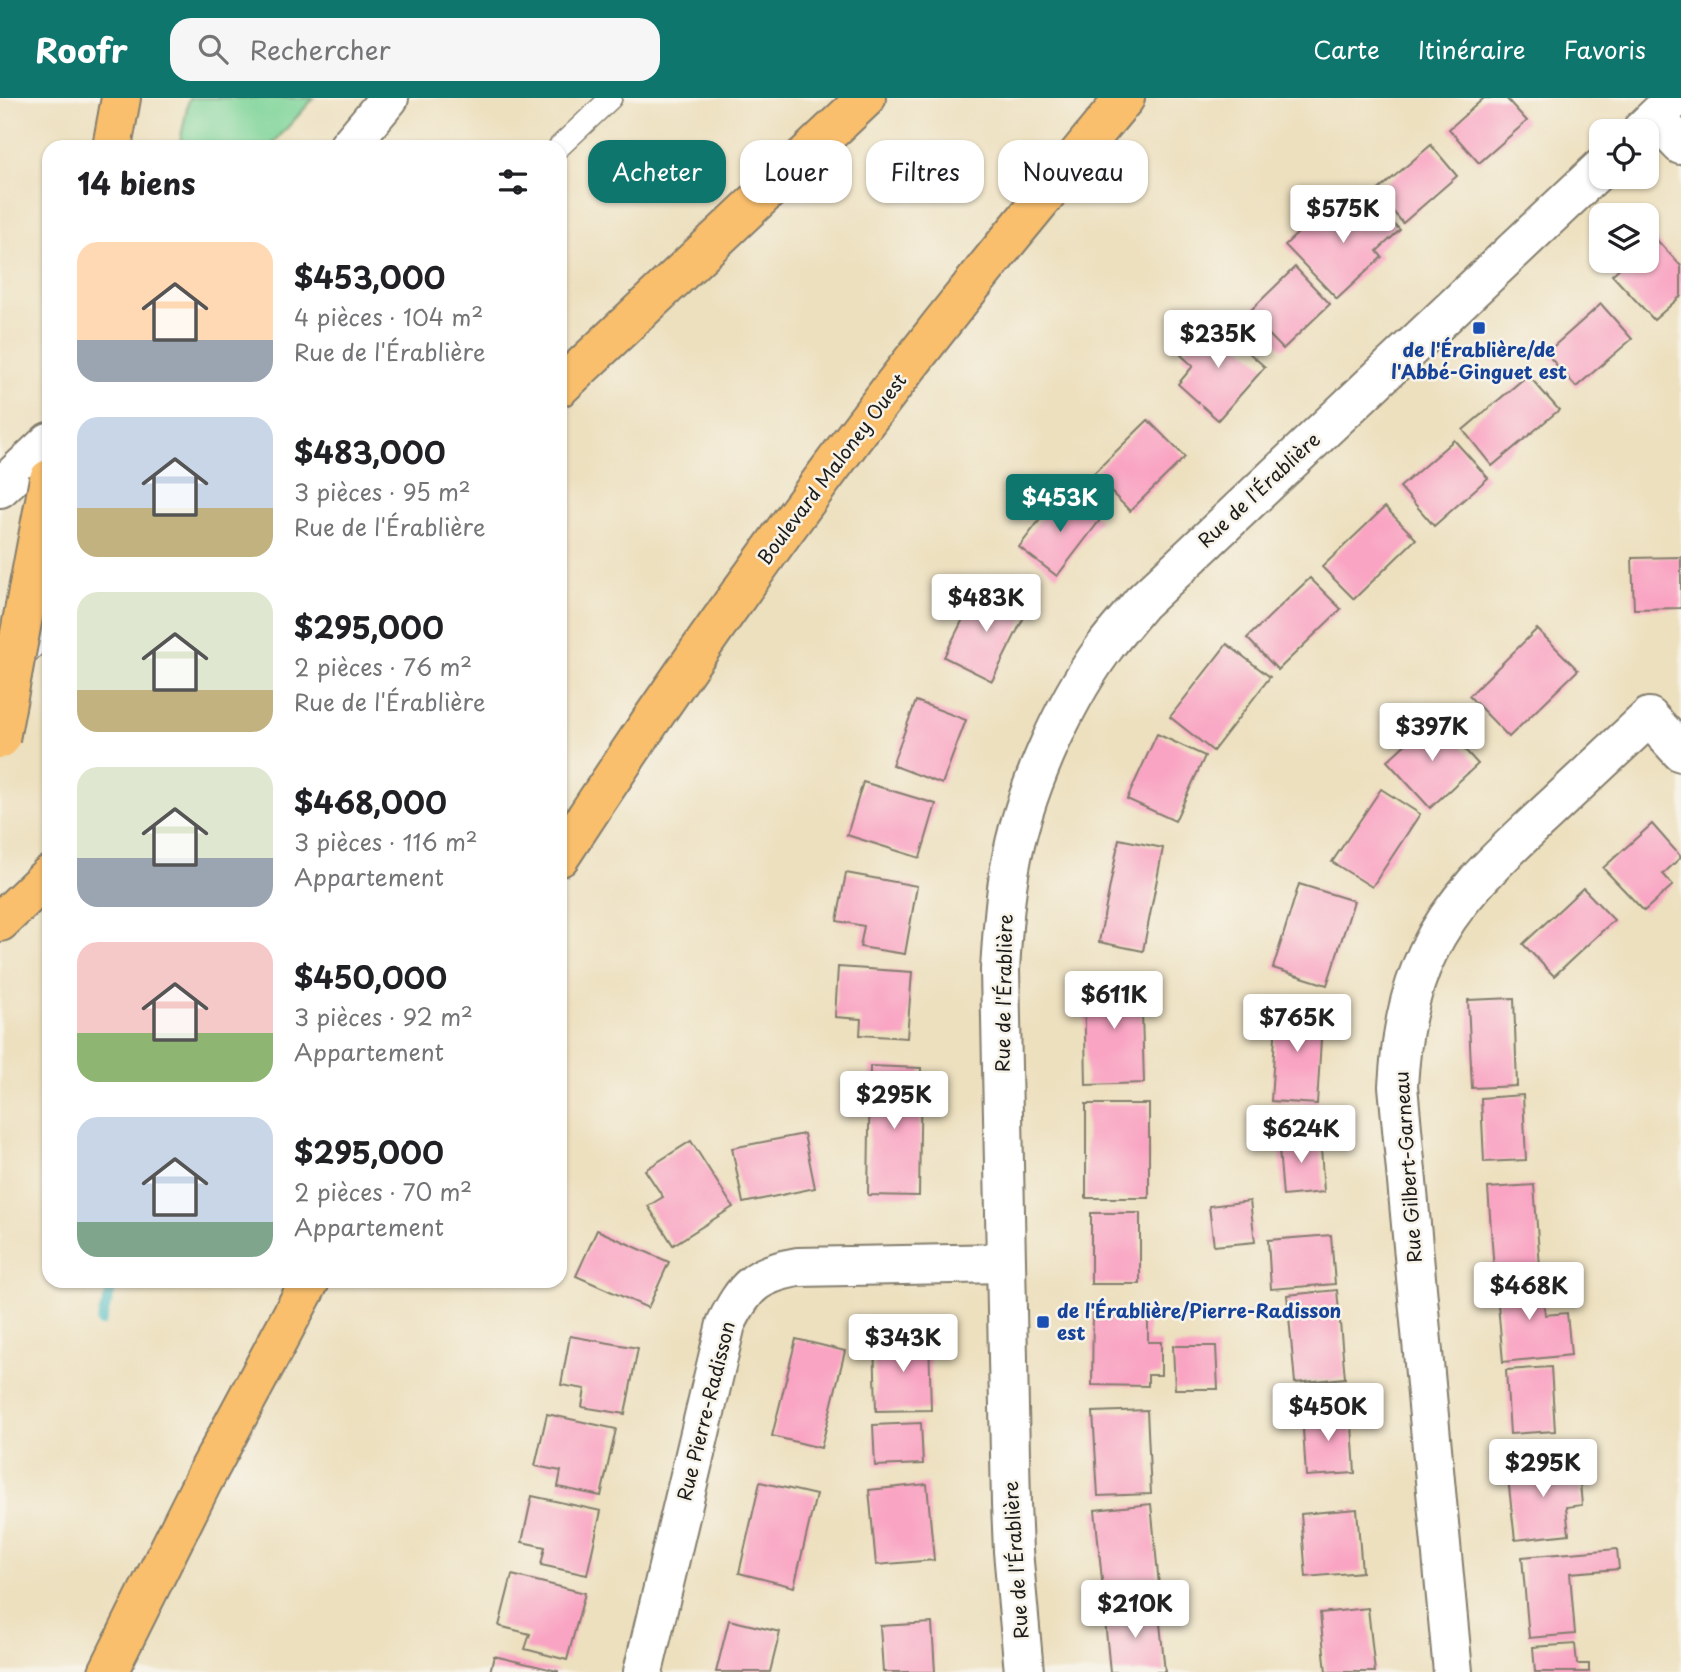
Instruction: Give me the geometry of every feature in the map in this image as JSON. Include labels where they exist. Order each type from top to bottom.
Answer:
[{"type":"highway","points":[[113,140],[121,98]]},
{"type":"highway","points":[[567,380],[866,98]]},
{"type":"highway","name":"Boulevard Maloney Ouest","points":[[567,846],[659,709],[844,450],[968,288],[1125,98]]},
{"type":"highway","points":[[0,739],[42,516]]},
{"type":"highway","points":[[0,922],[42,882]]},
{"type":"highway","points":[[108,1672],[197,1492],[306,1288]]},
{"type":"street","points":[[354,140],[389,98]]},
{"type":"street","points":[[1657,116],[1681,145]]},
{"type":"street","name":"Rue de l'Érablière","points":[[1024,1672],[1013,1550],[1000,970],[1010,866],[1026,806],[1073,698],[1104,649],[1141,603],[1589,179]]},
{"type":"street","points":[[0,488],[42,449]]},
{"type":"street","name":"Rue Gilbert-Garneau","points":[[1453,1672],[1398,1086],[1401,1038],[1411,995],[1428,952],[1450,915],[1478,877],[1649,717],[1681,752]]},
{"type":"street","name":"Rue Pierre-Radisson","points":[[643,1672],[726,1324],[739,1297],[756,1281],[775,1270],[798,1267],[1006,1263]]},
{"type":"lane","points":[[566,140],[611,98]]},
{"type":"lane","points":[[0,679],[42,639]]},
{"type":"green space","points":[[189,98],[314,98],[276,140],[180,140]]},
{"type":"building","points":[[1484,98],[1506,98],[1527,121],[1479,163],[1449,129]]},
{"type":"building","points":[[1431,145],[1457,176],[1403,223],[1376,192]]},
{"type":"building","points":[[1370,199],[1400,230],[1377,251],[1382,257],[1337,299],[1285,245],[1331,202],[1348,221]]},
{"type":"building","points":[[1659,242],[1681,266],[1681,296],[1654,320],[1612,275],[1659,273]]},
{"type":"building","points":[[1295,267],[1330,304],[1283,349],[1248,313]]},
{"type":"building","points":[[1601,304],[1632,339],[1576,387],[1546,353]]},
{"type":"building","points":[[1212,320],[1265,367],[1218,420],[1178,384],[1193,366],[1181,355]]},
{"type":"building","points":[[1528,375],[1559,410],[1492,466],[1463,430]]},
{"type":"building","points":[[1148,420],[1185,457],[1130,511],[1093,474]]},
{"type":"building","points":[[1454,440],[1488,478],[1434,526],[1400,487]]},
{"type":"building","points":[[1062,491],[1100,520],[1057,576],[1019,547]]},
{"type":"building","points":[[1385,507],[1416,539],[1354,599],[1322,567]]},
{"type":"building","points":[[1681,557],[1681,608],[1634,609],[1632,558]]},
{"type":"building","points":[[1310,578],[1341,609],[1278,670],[1247,638]]},
{"type":"building","points":[[979,587],[1027,611],[992,681],[944,657]]},
{"type":"building","points":[[1537,629],[1578,670],[1509,737],[1469,696]]},
{"type":"building","points":[[1227,644],[1270,677],[1213,751],[1170,717]]},
{"type":"building","points":[[916,701],[966,720],[942,784],[892,765]]},
{"type":"building","points":[[1435,717],[1478,764],[1430,808],[1387,761]]},
{"type":"building","points":[[1157,734],[1205,756],[1175,821],[1127,799]]},
{"type":"building","points":[[863,782],[936,804],[920,858],[847,835]]},
{"type":"building","points":[[1381,789],[1420,814],[1372,887],[1332,862]]},
{"type":"building","points":[[1652,824],[1681,857],[1663,874],[1673,885],[1644,911],[1603,868]]},
{"type":"building","points":[[1119,839],[1163,848],[1143,951],[1099,942]]},
{"type":"building","points":[[846,873],[917,886],[905,954],[860,947],[864,926],[837,921]]},
{"type":"building","points":[[1299,884],[1354,901],[1327,985],[1273,968]]},
{"type":"building","points":[[1583,888],[1614,920],[1554,976],[1523,944]]},
{"type":"building","points":[[838,967],[912,972],[907,1038],[860,1035],[861,1019],[835,1017]]},
{"type":"building","points":[[1141,977],[1144,1083],[1086,1085],[1084,979]]},
{"type":"building","points":[[1514,998],[1517,1086],[1472,1088],[1468,1000]]},
{"type":"building","points":[[1277,1004],[1323,1007],[1317,1104],[1271,1101]]},
{"type":"building","points":[[870,1066],[921,1068],[919,1196],[868,1195]]},
{"type":"building","points":[[1523,1095],[1526,1160],[1484,1162],[1481,1098]]},
{"type":"building","points":[[1086,1104],[1149,1104],[1149,1198],[1086,1198]]},
{"type":"building","points":[[804,1134],[815,1188],[743,1203],[732,1148]]},
{"type":"building","points":[[1320,1134],[1324,1192],[1283,1196],[1278,1137]]},
{"type":"building","points":[[691,1141],[733,1207],[673,1245],[648,1206],[663,1197],[645,1170]]},
{"type":"building","points":[[1534,1185],[1540,1267],[1494,1271],[1488,1188]]},
{"type":"building","points":[[1250,1201],[1255,1242],[1214,1246],[1209,1206]]},
{"type":"building","points":[[1091,1213],[1140,1213],[1140,1284],[1091,1284]]},
{"type":"building","points":[[597,1230],[669,1262],[648,1308],[576,1276]]},
{"type":"building","points":[[1331,1235],[1335,1284],[1271,1289],[1268,1240]]},
{"type":"building","points":[[1541,1276],[1545,1315],[1567,1313],[1571,1355],[1503,1362],[1496,1281]]},
{"type":"building","points":[[1337,1290],[1345,1378],[1295,1383],[1287,1295]]},
{"type":"building","points":[[1093,1310],[1148,1311],[1148,1342],[1161,1342],[1161,1375],[1148,1375],[1148,1386],[1092,1385]]},
{"type":"building","points":[[570,1336],[638,1348],[625,1414],[582,1407],[585,1389],[561,1385]]},
{"type":"building","points":[[929,1337],[931,1410],[876,1411],[874,1338]]},
{"type":"building","points":[[796,1339],[845,1351],[821,1448],[772,1436]]},
{"type":"building","points":[[1173,1346],[1216,1346],[1218,1389],[1175,1389]]},
{"type":"building","points":[[1551,1367],[1555,1431],[1510,1434],[1506,1370]]},
{"type":"building","points":[[1147,1410],[1151,1494],[1098,1496],[1093,1412]]},
{"type":"building","points":[[1351,1410],[1355,1473],[1306,1476],[1302,1413]]},
{"type":"building","points":[[547,1414],[616,1429],[601,1496],[558,1487],[561,1471],[535,1466]]},
{"type":"building","points":[[921,1423],[923,1464],[875,1466],[873,1425]]},
{"type":"building","points":[[1578,1461],[1582,1505],[1566,1507],[1569,1534],[1515,1540],[1507,1469]]},
{"type":"building","points":[[760,1482],[816,1495],[794,1587],[739,1573]]},
{"type":"building","points":[[927,1484],[934,1560],[876,1565],[869,1490]]},
{"type":"building","points":[[532,1496],[601,1511],[587,1575],[541,1565],[545,1547],[522,1542]]},
{"type":"building","points":[[1151,1504],[1160,1595],[1104,1600],[1095,1510]]},
{"type":"building","points":[[1357,1509],[1362,1572],[1306,1577],[1301,1514]]},
{"type":"building","points":[[1617,1549],[1619,1569],[1570,1573],[1575,1634],[1529,1638],[1522,1557]]},
{"type":"building","points":[[512,1575],[585,1593],[567,1660],[525,1649],[530,1634],[499,1626]]},
{"type":"building","points":[[1158,1604],[1165,1672],[1110,1672],[1104,1610]]},
{"type":"building","points":[[1368,1608],[1375,1672],[1326,1672],[1320,1613]]},
{"type":"building","points":[[729,1620],[780,1632],[770,1672],[716,1672]]},
{"type":"building","points":[[932,1623],[935,1672],[883,1672],[880,1626]]},
{"type":"building","points":[[1575,1644],[1577,1664],[1589,1664],[1589,1672],[1535,1672],[1533,1647]]},
{"type":"building","points":[[494,1656],[558,1671],[558,1672],[490,1672]]},
{"type":"waterway","points":[[101,1322],[112,1288]]},
{"type":"place","name":"de l'Érablière/de l'Abbé-Ginguet est","points":[[1479,328]]},
{"type":"place","name":"de l'Érablière/Pierre-Radisson est","points":[[1043,1322]]}]
